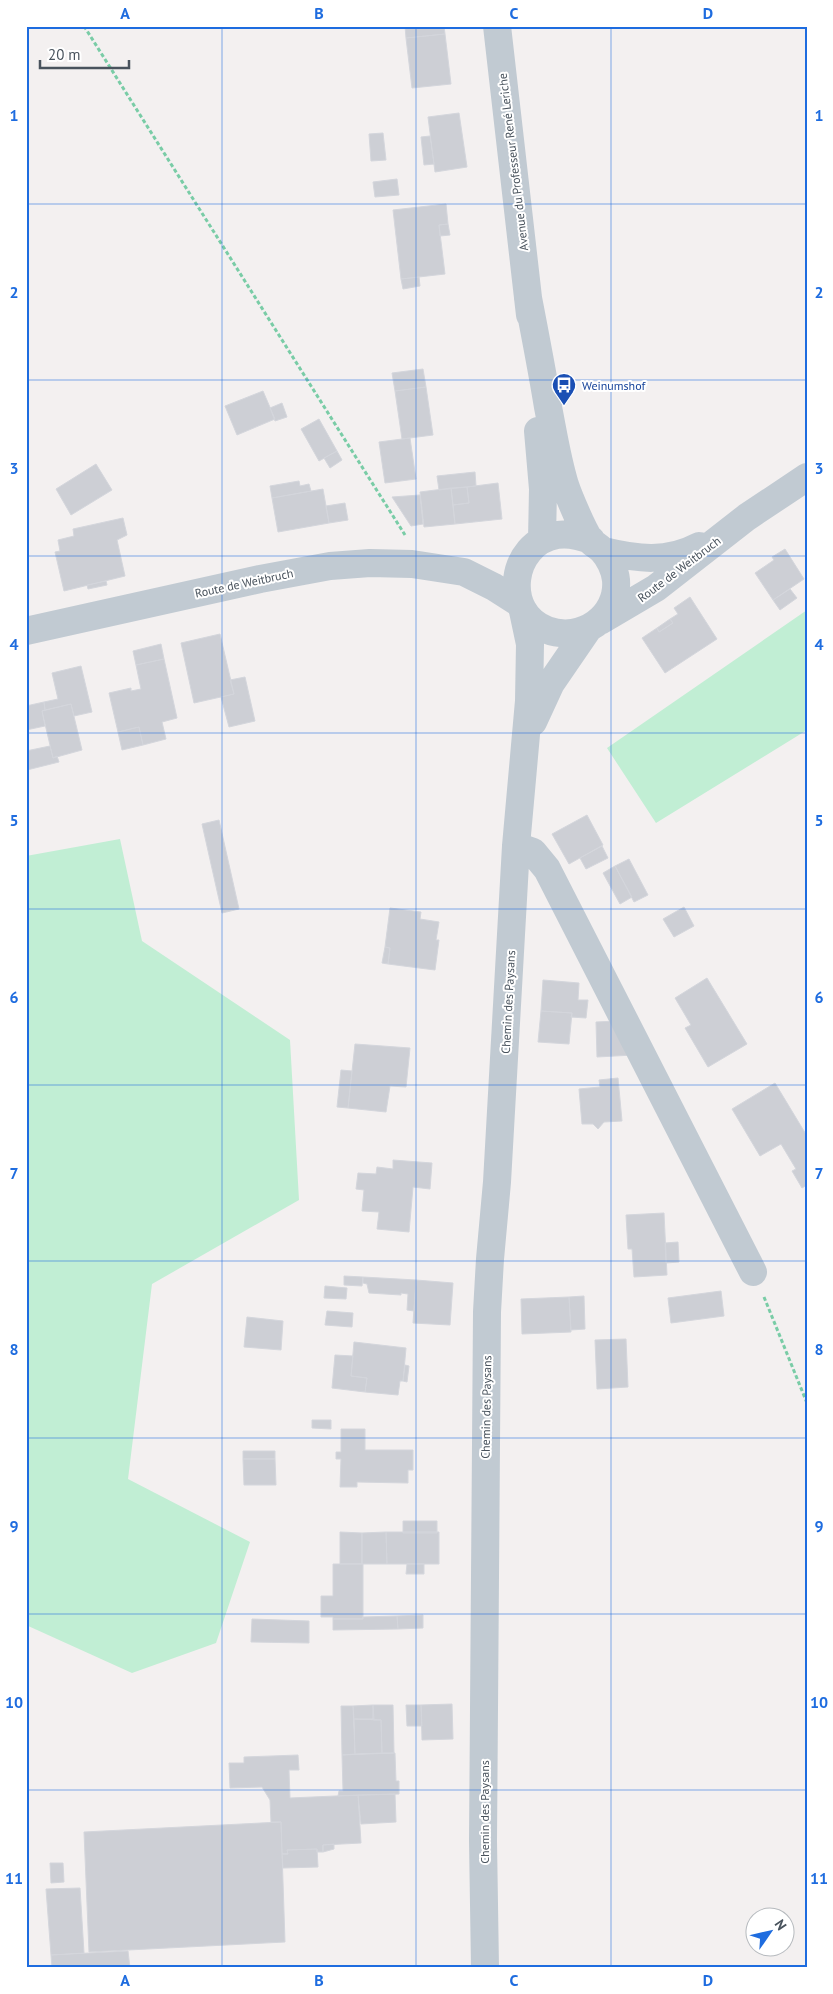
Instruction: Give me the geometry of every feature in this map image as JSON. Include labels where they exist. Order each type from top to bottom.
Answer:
[{"type":"street","name":"Avenue du Professeur René Leriche","points":[[497,26],[528,298],[543,489],[535,546]]},
{"type":"street","name":"Avenue du Professeur René Leriche","points":[[528,298],[555,443],[565,485],[597,546]]},
{"type":"street","name":"Route de Weitbruch","points":[[26,631],[260,579],[330,566],[370,563],[412,564],[464,572],[494,587],[521,607],[533,622],[545,630],[559,634],[574,634],[594,625],[656,588],[731,529],[807,477]]},
{"type":"street","name":"Route de Weitbruch","points":[[464,572],[512,560],[558,534],[575,535],[597,546],[649,559],[672,557],[691,550],[731,529]]},
{"type":"street","points":[[521,607],[516,590],[516,576],[520,563],[535,546]]},
{"type":"street","points":[[594,625],[610,609],[616,587],[612,564],[597,546]]},
{"type":"street","name":"Chemin des Paysans","points":[[485,1968],[483,1841],[487,1312],[499,1162],[516,846],[521,781],[527,737],[530,644],[521,607]]},
{"type":"street","name":"Chemin des Paysans","points":[[527,737],[551,683],[594,625]]},
{"type":"street","points":[[516,846],[533,852],[547,868],[753,1272]]},
{"type":"path","points":[[84,26],[404,533],[412,564]]},
{"type":"path","points":[[753,1272],[807,1403]]},
{"type":"green space","points":[[807,610],[807,730],[656,823],[607,748]]},
{"type":"green space","points":[[120,839],[142,941],[290,1040],[299,1200],[152,1284],[128,1479],[250,1542],[216,1643],[132,1673],[26,1625],[26,856]]},
{"type":"building","points":[[405,26],[444,26],[445,34],[406,38]]},
{"type":"building","points":[[445,34],[451,84],[412,88],[406,38]]},
{"type":"building","points":[[459,113],[467,167],[435,172],[428,117]]},
{"type":"building","points":[[383,133],[386,160],[371,161],[369,134]]},
{"type":"building","points":[[430,136],[434,164],[424,165],[421,137]]},
{"type":"building","points":[[397,179],[399,195],[375,197],[373,182]]},
{"type":"building","points":[[446,204],[448,224],[439,225],[445,274],[401,279],[393,210]]},
{"type":"building","points":[[448,224],[450,235],[440,236],[439,225]]},
{"type":"building","points":[[419,277],[420,286],[403,289],[401,279]]},
{"type":"building","points":[[423,369],[426,387],[395,391],[392,373]]},
{"type":"building","points":[[426,387],[433,435],[402,439],[395,391]]},
{"type":"building","points":[[263,391],[275,419],[237,435],[225,406]]},
{"type":"building","points":[[282,403],[287,417],[275,421],[270,408]]},
{"type":"building","points":[[319,419],[337,451],[319,461],[301,429]]},
{"type":"building","points":[[410,438],[416,479],[385,483],[379,442]]},
{"type":"building","points":[[337,451],[342,460],[330,468],[324,458]]},
{"type":"building","points":[[96,464],[112,490],[71,515],[56,489]]},
{"type":"building","points":[[475,472],[476,486],[439,490],[437,476]]},
{"type":"building","points":[[299,481],[300,486],[309,484],[311,491],[272,498],[270,486]]},
{"type":"building","points":[[498,483],[502,519],[455,524],[453,505],[469,503],[467,487]]},
{"type":"building","points":[[467,487],[469,503],[453,505],[451,488]]},
{"type":"building","points":[[451,488],[455,524],[424,527],[420,492]]},
{"type":"building","points":[[323,489],[329,523],[278,532],[272,498]]},
{"type":"building","points":[[420,495],[423,524],[411,526],[392,497]]},
{"type":"building","points":[[345,503],[348,520],[329,523],[326,506]]},
{"type":"building","points":[[123,518],[127,535],[117,540],[125,576],[64,591],[55,552],[60,551],[58,540],[74,536],[73,529]]},
{"type":"building","points":[[785,549],[804,579],[773,600],[755,573],[774,560],[772,557]]},
{"type":"building","points":[[106,581],[107,585],[88,589],[87,585]]},
{"type":"building","points":[[790,589],[797,598],[780,610],[773,600]]},
{"type":"building","points":[[690,597],[717,639],[665,673],[642,638],[657,628],[659,632],[673,623],[670,619],[678,614],[674,608]]},
{"type":"building","points":[[670,619],[673,623],[659,632],[657,628]]},
{"type":"building","points":[[220,634],[234,694],[194,703],[181,643]]},
{"type":"building","points":[[161,644],[164,659],[136,665],[133,651]]},
{"type":"building","points":[[164,659],[177,718],[162,722],[166,739],[143,745],[139,727],[118,732],[109,693],[131,688],[131,691],[141,689],[136,665]]},
{"type":"building","points":[[81,666],[92,712],[74,716],[71,704],[45,710],[44,702],[58,699],[52,673]]},
{"type":"building","points":[[245,677],[255,721],[229,727],[221,697],[234,694],[230,680]]},
{"type":"building","points":[[44,702],[45,710],[42,711],[45,726],[26,730],[26,706]]},
{"type":"building","points":[[71,704],[82,750],[53,758],[42,711]]},
{"type":"building","points":[[139,727],[143,745],[122,750],[118,732]]},
{"type":"building","points":[[50,746],[53,758],[57,756],[59,762],[27,770],[26,751]]},
{"type":"building","points":[[587,815],[603,845],[569,864],[552,834]]},
{"type":"building","points":[[219,820],[239,909],[222,913],[202,824]]},
{"type":"building","points":[[602,846],[608,858],[586,869],[580,858]]},
{"type":"building","points":[[629,859],[648,895],[634,902],[615,866]]},
{"type":"building","points":[[615,866],[632,897],[620,904],[603,873]]},
{"type":"building","points":[[684,907],[694,926],[674,937],[663,919]]},
{"type":"building","points":[[390,908],[421,912],[420,919],[439,922],[435,970],[388,964],[390,948],[385,947]]},
{"type":"building","points":[[385,947],[390,948],[388,964],[382,963]]},
{"type":"building","points":[[707,978],[747,1044],[708,1067],[685,1028],[691,1025],[675,998]]},
{"type":"building","points":[[543,980],[579,983],[578,1000],[588,1000],[586,1018],[571,1017],[572,1013],[541,1011]]},
{"type":"building","points":[[541,1011],[572,1013],[569,1044],[538,1042]]},
{"type":"building","points":[[617,1021],[633,1055],[597,1057],[596,1022]]},
{"type":"building","points":[[355,1044],[410,1048],[406,1087],[390,1086],[386,1112],[348,1108]]},
{"type":"building","points":[[341,1070],[352,1071],[348,1108],[337,1107]]},
{"type":"building","points":[[618,1078],[622,1121],[604,1122],[598,1129],[593,1124],[582,1124],[579,1089],[600,1087],[599,1080]]},
{"type":"building","points":[[775,1083],[807,1136],[807,1185],[802,1188],[792,1171],[796,1169],[781,1144],[760,1156],[732,1109]]},
{"type":"building","points":[[393,1160],[432,1163],[430,1189],[413,1187],[409,1232],[377,1229],[379,1212],[362,1211],[364,1190],[356,1189],[358,1173],[376,1174],[377,1167],[393,1169]]},
{"type":"building","points":[[664,1213],[667,1275],[634,1277],[632,1249],[628,1249],[626,1215]]},
{"type":"building","points":[[678,1242],[679,1262],[666,1263],[665,1243]]},
{"type":"building","points":[[344,1276],[363,1277],[362,1286],[344,1285]]},
{"type":"building","points":[[363,1277],[416,1280],[414,1311],[407,1310],[408,1294],[369,1293],[367,1284],[363,1283]]},
{"type":"building","points":[[416,1280],[453,1283],[450,1325],[413,1323]]},
{"type":"building","points":[[325,1286],[347,1288],[346,1299],[324,1298]]},
{"type":"building","points":[[721,1291],[724,1316],[671,1323],[668,1298]]},
{"type":"building","points":[[584,1296],[585,1329],[571,1330],[569,1297]]},
{"type":"building","points":[[569,1297],[571,1332],[522,1334],[521,1299]]},
{"type":"building","points":[[327,1311],[353,1313],[352,1327],[325,1325]]},
{"type":"building","points":[[247,1317],[283,1321],[281,1350],[244,1347]]},
{"type":"building","points":[[626,1339],[628,1387],[597,1389],[595,1340]]},
{"type":"building","points":[[354,1342],[406,1348],[403,1381],[400,1381],[398,1395],[365,1392],[367,1378],[351,1376]]},
{"type":"building","points":[[335,1355],[353,1356],[351,1376],[367,1378],[365,1392],[332,1388]]},
{"type":"building","points":[[405,1365],[409,1366],[407,1382],[403,1381]]},
{"type":"building","points":[[312,1420],[331,1420],[331,1429],[312,1428]]},
{"type":"building","points":[[341,1429],[365,1429],[365,1450],[413,1450],[413,1470],[408,1470],[408,1483],[357,1482],[357,1487],[340,1487],[341,1459],[336,1459],[336,1452],[341,1452]]},
{"type":"building","points":[[243,1451],[275,1451],[275,1459],[243,1459]]},
{"type":"building","points":[[243,1459],[275,1459],[276,1485],[244,1485]]},
{"type":"building","points":[[403,1521],[437,1521],[437,1533],[403,1533]]},
{"type":"building","points":[[340,1532],[362,1533],[362,1564],[340,1564]]},
{"type":"building","points":[[386,1532],[439,1532],[439,1564],[387,1564]]},
{"type":"building","points":[[386,1532],[387,1564],[362,1564],[362,1533]]},
{"type":"building","points":[[333,1564],[363,1564],[363,1619],[321,1617],[321,1596],[333,1596]]},
{"type":"building","points":[[407,1564],[424,1564],[424,1574],[406,1574]]},
{"type":"building","points":[[423,1615],[423,1628],[398,1629],[397,1616]]},
{"type":"building","points":[[397,1616],[398,1629],[333,1630],[333,1619]]},
{"type":"building","points":[[252,1619],[309,1621],[309,1643],[251,1642]]},
{"type":"building","points":[[452,1704],[453,1739],[422,1740],[421,1705]]},
{"type":"building","points":[[373,1705],[374,1719],[354,1719],[353,1706]]},
{"type":"building","points":[[373,1705],[393,1705],[394,1753],[382,1753],[381,1720],[373,1720]]},
{"type":"building","points":[[406,1705],[421,1705],[422,1726],[407,1726]]},
{"type":"building","points":[[341,1706],[353,1706],[355,1754],[342,1755]]},
{"type":"building","points":[[354,1719],[381,1720],[382,1753],[355,1754]]},
{"type":"building","points":[[395,1753],[396,1781],[399,1781],[399,1794],[338,1796],[339,1791],[343,1791],[342,1755]]},
{"type":"building","points":[[298,1755],[299,1770],[289,1770],[290,1798],[358,1795],[361,1843],[323,1845],[323,1852],[317,1852],[317,1849],[287,1850],[288,1854],[282,1854],[281,1822],[271,1822],[270,1800],[262,1787],[230,1788],[229,1763],[244,1763],[244,1757]]},
{"type":"building","points":[[395,1794],[396,1822],[361,1824],[358,1795]]},
{"type":"building","points":[[281,1822],[285,1942],[89,1952],[84,1832]]},
{"type":"building","points":[[334,1844],[334,1849],[323,1852],[323,1845]]},
{"type":"building","points":[[317,1849],[318,1867],[283,1868],[282,1854],[288,1854],[287,1850]]},
{"type":"building","points":[[50,1863],[63,1863],[64,1882],[51,1883]]},
{"type":"building","points":[[80,1888],[84,1953],[51,1955],[46,1889]]},
{"type":"building","points":[[128,1951],[130,1968],[52,1968],[51,1955]]},
{"type":"place","name":"Weinumshof","points":[[564,406]]}]
